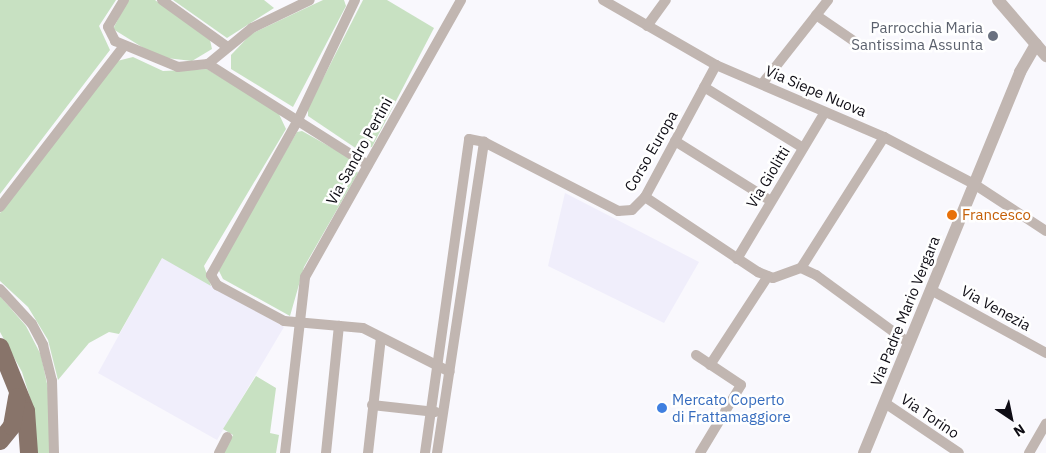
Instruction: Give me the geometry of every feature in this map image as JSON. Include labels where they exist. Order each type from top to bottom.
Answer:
[{"type":"highway","points":[[0,347],[18,384],[26,411],[29,453]]},
{"type":"highway","points":[[0,441],[12,426],[18,384]]},
{"type":"street","points":[[124,0],[108,27],[115,41],[167,66],[208,64],[218,59],[226,46],[252,28],[310,0]]},
{"type":"street","points":[[162,0],[226,46]]},
{"type":"street","points":[[355,0],[298,120],[211,270],[217,285],[284,321],[363,328],[437,369],[450,372]]},
{"type":"street","name":"Via Sandro Pertini","points":[[285,453],[305,277],[461,0]]},
{"type":"street","name":"Via Siepe Nuova","points":[[603,0],[716,65],[884,137],[974,184],[1046,231]]},
{"type":"street","points":[[647,26],[666,0]]},
{"type":"street","points":[[762,84],[828,0]]},
{"type":"street","points":[[998,0],[1046,56]]},
{"type":"street","points":[[816,15],[858,44]]},
{"type":"street","name":"Via Padre Mario Vergara","points":[[864,453],[974,184],[1036,44]]},
{"type":"street","points":[[0,207],[124,46]]},
{"type":"street","points":[[208,64],[368,164]]},
{"type":"street","name":"Corso Europa","points":[[425,453],[469,139],[484,142],[618,211],[632,210],[645,197],[716,65]]},
{"type":"street","points":[[704,87],[803,148]]},
{"type":"street","name":"Via Giolitti","points":[[737,259],[825,112]]},
{"type":"street","points":[[645,197],[737,259],[768,276],[801,268],[884,137]]},
{"type":"street","points":[[675,141],[771,201]]},
{"type":"street","points":[[437,453],[484,142]]},
{"type":"street","points":[[801,268],[909,343]]},
{"type":"street","points":[[710,365],[768,276]]},
{"type":"street","points":[[0,289],[32,324],[43,345],[52,381],[54,453]]},
{"type":"street","name":"Via Venezia","points":[[931,290],[1046,353]]},
{"type":"street","points":[[326,453],[340,326]]},
{"type":"street","points":[[368,453],[381,338]]},
{"type":"street","points":[[696,355],[741,386],[700,453]]},
{"type":"street","name":"Via Torino","points":[[884,404],[959,453]]},
{"type":"street","points":[[372,405],[443,413]]},
{"type":"street","points":[[1029,453],[1046,423]]},
{"type":"street","points":[[428,431],[440,432]]},
{"type":"street","points":[[219,453],[227,437]]},
{"type":"shaded area","points":[[565,193],[699,262],[664,323],[548,266]]},
{"type":"shaded area","points":[[162,257],[284,327],[217,440],[98,373]]},
{"type":"green space","points":[[0,0],[116,0],[99,26],[110,50],[0,194]]},
{"type":"green space","points":[[128,0],[155,0],[210,40],[212,49],[192,61],[158,57],[113,29]]},
{"type":"green space","points":[[173,0],[264,0],[274,8],[227,38]]},
{"type":"green space","points":[[323,0],[344,0],[346,6],[293,107],[231,69],[231,55],[251,34]]},
{"type":"green space","points":[[363,0],[387,0],[434,28],[372,147],[357,149],[308,116],[308,108]]},
{"type":"green space","points":[[133,57],[163,71],[207,69],[278,112],[286,129],[204,266],[211,286],[162,258],[119,334],[109,332],[89,343],[58,380],[48,340],[28,307],[0,281],[0,213],[109,69],[117,61]]},
{"type":"green space","points":[[302,131],[350,158],[358,173],[304,267],[290,316],[223,279],[217,267],[297,132]]},
{"type":"green space","points":[[0,296],[26,326],[41,355],[50,398],[49,453],[34,453],[33,407],[22,372],[0,332]]},
{"type":"green space","points":[[256,376],[276,388],[270,433],[279,435],[276,453],[223,453],[233,435],[223,429]]},
{"type":"place","name":"Parrocchia Maria Santissima Assunta","points":[[993,36]]},
{"type":"place","name":"Francesco","points":[[952,215]]},
{"type":"place","name":"Mercato Coperto di Frattamaggiore","points":[[662,408]]}]
